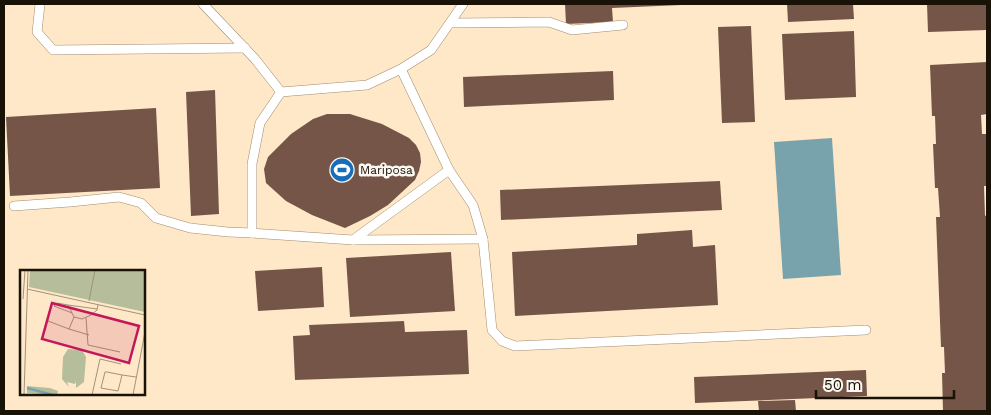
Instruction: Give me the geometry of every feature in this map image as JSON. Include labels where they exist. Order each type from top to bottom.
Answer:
[{"type":"lane","points":[[40,4],[37,32],[53,50],[245,48]]},
{"type":"lane","points":[[203,4],[245,48],[281,92]]},
{"type":"lane","points":[[281,92],[367,85],[401,69],[431,50],[463,4]]},
{"type":"lane","points":[[451,23],[549,22],[572,30],[623,25]]},
{"type":"lane","points":[[401,69],[449,170],[472,205],[483,239],[492,330],[502,341],[515,346],[866,330]]},
{"type":"lane","points":[[252,233],[252,164],[260,123],[281,92]]},
{"type":"lane","points":[[353,240],[449,170]]},
{"type":"lane","points":[[14,206],[119,197],[141,203],[156,218],[190,228],[353,240],[483,239]]},
{"type":"water","points":[[832,138],[841,275],[783,279],[774,142]]},
{"type":"building","points":[[565,4],[681,5],[612,8],[613,22],[566,24]]},
{"type":"building","points":[[787,4],[853,4],[854,19],[788,22]]},
{"type":"building","points":[[927,4],[987,4],[987,30],[928,32]]},
{"type":"building","points":[[751,26],[755,122],[722,123],[718,27]]},
{"type":"building","points":[[854,31],[856,97],[785,100],[782,34]]},
{"type":"building","points":[[987,62],[987,114],[981,115],[982,134],[987,134],[987,186],[984,186],[985,216],[987,215],[987,411],[943,411],[942,373],[945,373],[944,347],[941,347],[936,217],[940,217],[938,188],[935,188],[933,144],[936,144],[935,116],[932,116],[930,65]]},
{"type":"building","points":[[613,71],[614,100],[464,107],[463,77]]},
{"type":"building","points":[[215,90],[219,214],[191,216],[186,92]]},
{"type":"building","points":[[156,108],[160,188],[10,196],[6,117]]},
{"type":"building","name":"Mariposa","points":[[327,114],[350,114],[382,124],[409,138],[416,145],[420,153],[421,162],[415,180],[388,205],[345,228],[312,215],[286,201],[266,183],[264,169],[268,157],[291,134],[313,119]]},
{"type":"building","points":[[720,181],[722,210],[501,220],[500,190]]},
{"type":"building","points":[[692,230],[693,247],[715,245],[718,305],[515,316],[512,252],[637,245],[637,234]]},
{"type":"building","points":[[451,252],[455,311],[350,317],[346,258]]},
{"type":"building","points":[[322,267],[324,307],[258,311],[255,271]]},
{"type":"building","points":[[404,321],[405,332],[467,330],[469,374],[295,380],[293,336],[310,335],[309,325]]},
{"type":"building","points":[[866,370],[867,396],[695,403],[694,377]]},
{"type":"building","points":[[795,400],[796,411],[759,411],[758,401]]},
{"type":"place","name":"Mariposa","points":[[342,170]]}]
